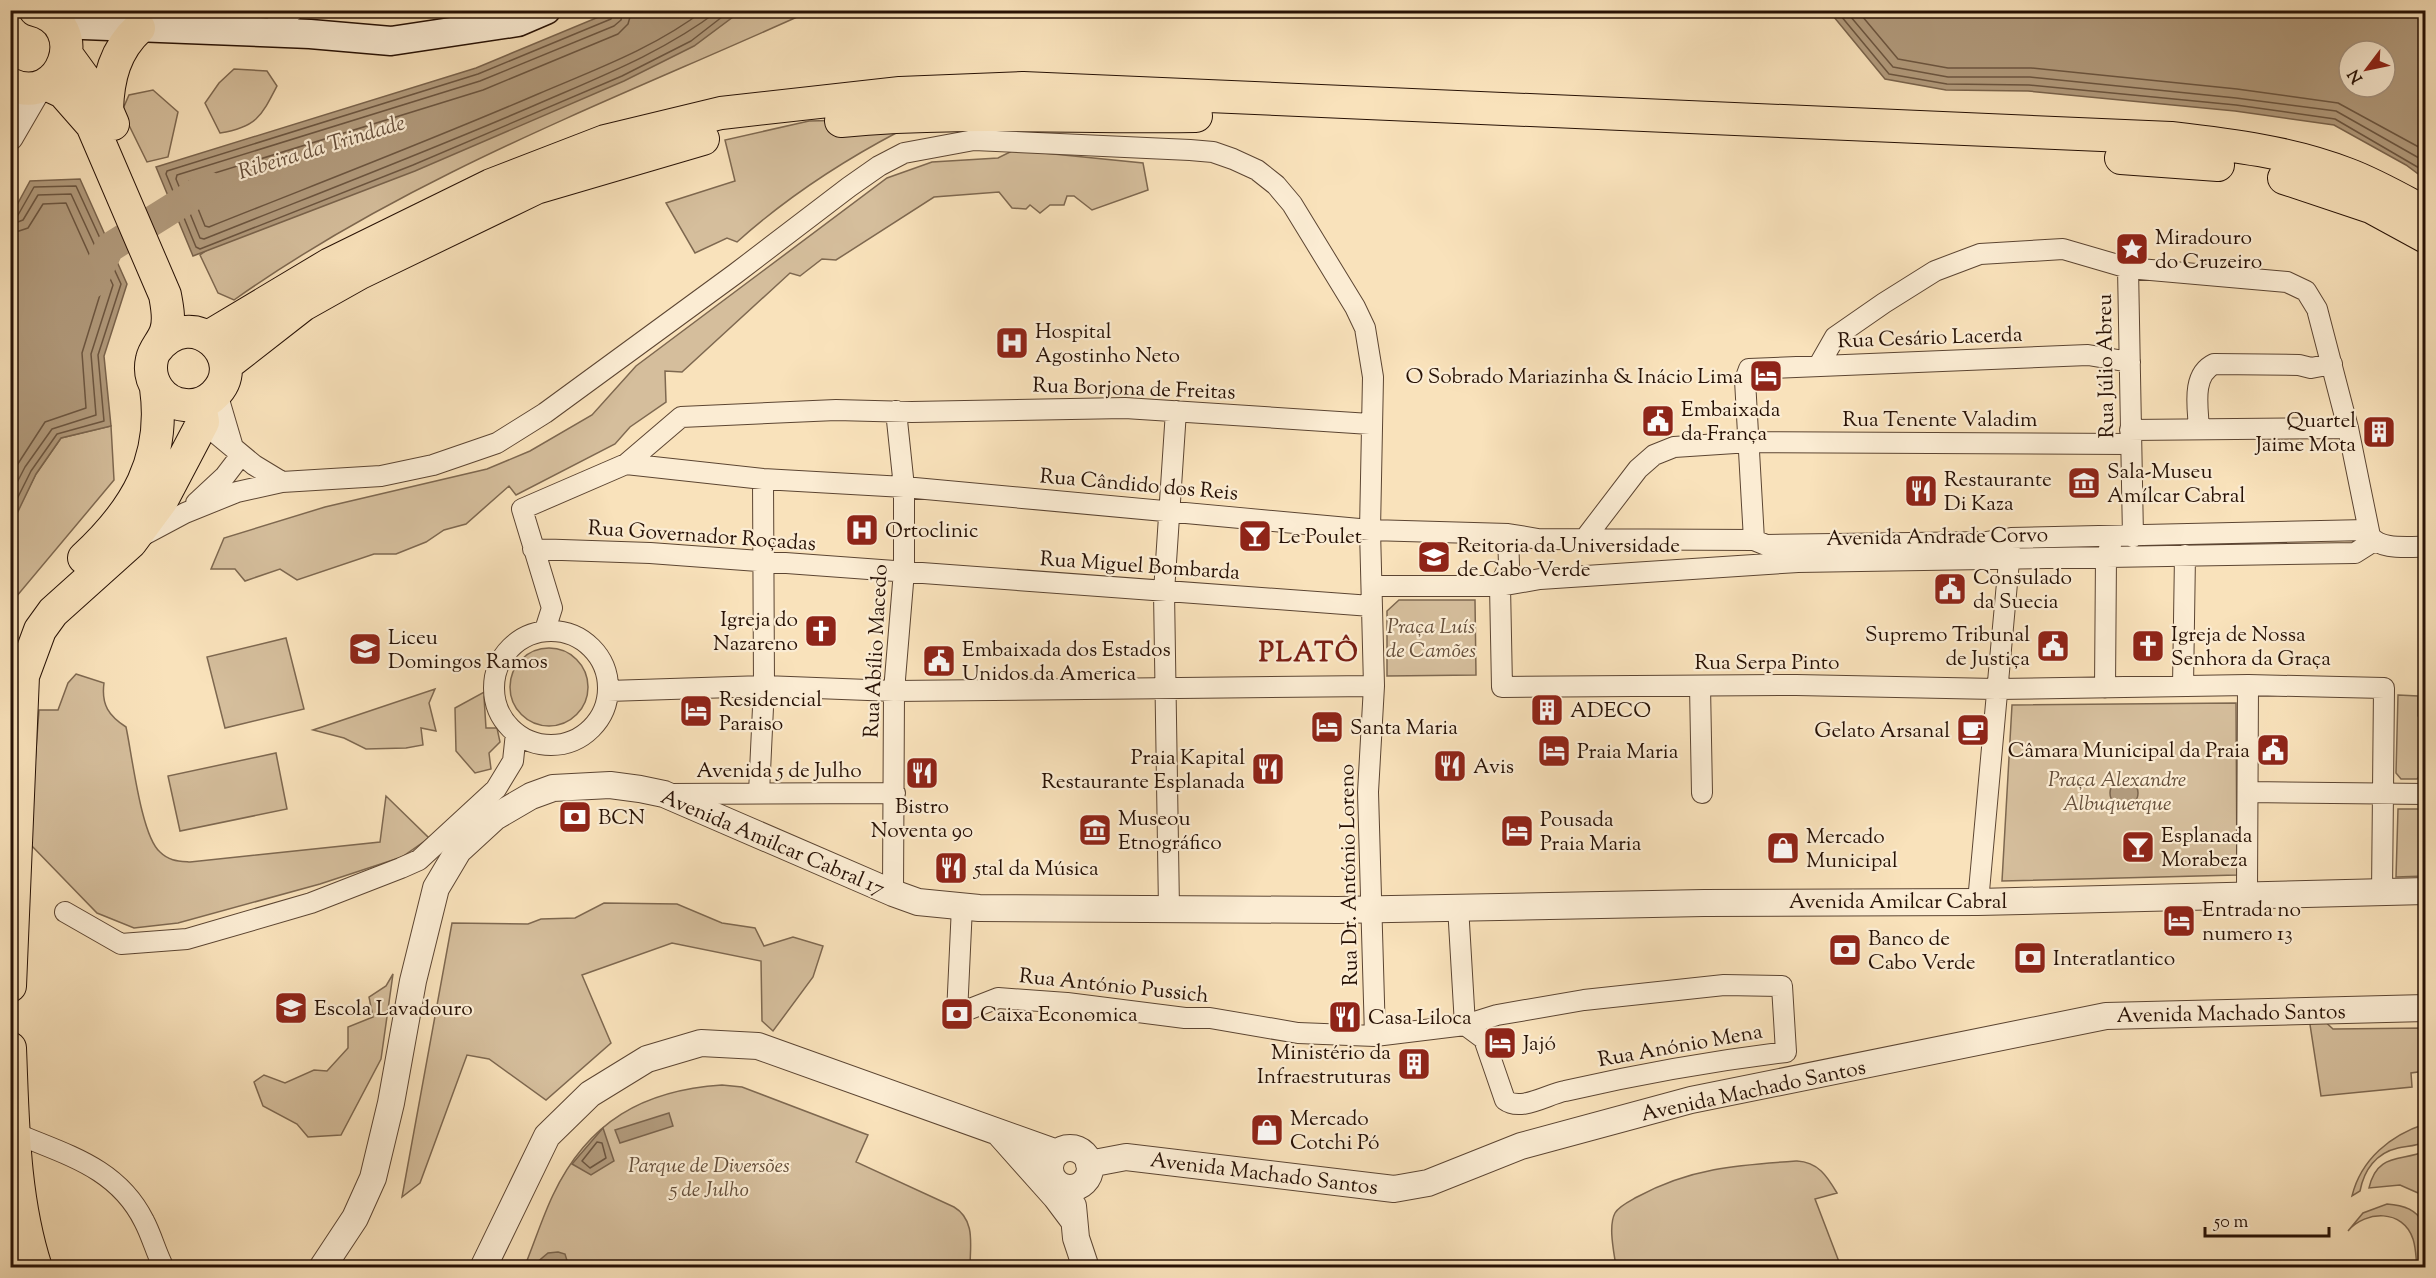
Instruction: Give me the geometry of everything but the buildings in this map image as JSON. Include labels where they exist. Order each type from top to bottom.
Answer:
[{"type":"main road","points":[[10,13],[19,10]]},
{"type":"main road","points":[[57,28],[139,28],[203,19],[267,33],[391,41],[518,22],[546,10]]},
{"type":"main road","points":[[32,85],[56,77],[57,28]]},
{"type":"main road","points":[[57,28],[107,110]]},
{"type":"main road","points":[[139,28],[123,45],[115,62],[109,81],[107,110],[115,153],[161,267],[168,309],[166,331],[156,350],[151,369],[197,396]]},
{"type":"main road","points":[[32,85],[63,92],[82,111],[115,153]]},
{"type":"main road","points":[[156,350],[172,335],[201,334],[330,264],[491,185],[605,141],[721,113],[900,93],[1023,88],[2171,138],[2263,150],[2347,173],[2426,213]]},
{"type":"main road","points":[[10,653],[30,611],[104,539],[123,515],[147,477],[156,450],[160,412],[197,396],[303,305],[351,278],[536,188],[727,133],[912,114],[1105,118],[1272,115],[1489,130],[1883,145],[2204,162],[2304,183],[2371,207],[2426,237]]},
{"type":"main road","points":[[10,986],[23,676],[32,648],[53,612],[131,542],[162,500],[217,344],[201,334],[188,304],[161,267]]},
{"type":"main road","points":[[10,1048],[23,1221],[36,1268]]},
{"type":"main road","points":[[10,1246],[17,1268]]},
{"type":"street","points":[[267,33],[294,10]]},
{"type":"street","points":[[10,137],[32,85]]},
{"type":"street","points":[[131,542],[185,513],[237,492],[282,482],[381,476],[433,465],[497,443],[555,406],[879,166],[904,153],[974,140],[1213,152],[1257,170],[1276,185],[1292,204],[1355,307],[1365,328],[1373,377],[1370,424],[1372,585]]},
{"type":"street","points":[[1819,365],[1835,337],[1884,303],[1935,271],[1955,266],[1980,254],[2063,249],[2128,267],[2287,282],[2306,291],[2317,309],[2348,428],[2370,536],[2386,546],[2426,547]]},
{"type":"street","name":"Rua Júlio Abreu","points":[[2124,537],[2130,437],[2128,267]]},
{"type":"street","name":"Rua Cesário Lacerda","points":[[1750,442],[1745,387],[1749,369],[2088,355],[2130,362]]},
{"type":"street","points":[[2199,429],[2197,398],[2201,376],[2206,368],[2214,364],[2299,365],[2311,368],[2332,364]]},
{"type":"street","points":[[197,396],[237,449]]},
{"type":"street","points":[[197,396],[237,449],[282,482]]},
{"type":"street","name":"Rua Borjona de Freitas","points":[[626,464],[681,417],[836,410],[1125,408],[1370,424]]},
{"type":"street","name":"Rua Abílio Macedo","points":[[893,893],[894,691],[904,571],[904,487],[896,411]]},
{"type":"street","points":[[1169,909],[1164,592],[1176,411]]},
{"type":"street","name":"Rua Tenente Valadim","points":[[1583,541],[1638,469],[1654,455],[1674,447],[1750,442],[2130,437],[2199,429],[2348,428]]},
{"type":"street","points":[[1750,442],[1754,540]]},
{"type":"street","points":[[185,513],[225,476],[237,449]]},
{"type":"street","points":[[545,630],[552,608],[522,509],[626,464]]},
{"type":"street","name":"Rua Cândido dos Reis","points":[[626,464],[763,479],[904,487],[1370,530],[1508,534]]},
{"type":"street","points":[[759,793],[764,686],[763,479]]},
{"type":"street","points":[[1500,586],[1509,565],[1508,534]]},
{"type":"street","name":"Avenida Andrade Corvo","points":[[1508,534],[1538,539],[1583,541],[1754,540],[1766,545],[1986,542],[2011,538],[2370,536]]},
{"type":"street","name":"Avenida Andrade Corvo","points":[[1372,585],[1500,586],[1540,579],[1798,562],[2009,561],[2106,556],[2355,553],[2370,536]]},
{"type":"street","points":[[2105,688],[2106,556],[2124,537]]},
{"type":"street","points":[[1978,902],[2011,538]]},
{"type":"street","name":"Rua Governador Roçadas","points":[[533,549],[650,553],[764,563],[904,571]]},
{"type":"street","points":[[2183,686],[2185,555]]},
{"type":"street","name":"Rua Miguel Bombarda","points":[[904,571],[1371,606]]},
{"type":"street","name":"Rua Dr. António Loreno","points":[[1372,585],[1374,686],[1368,792],[1375,1036]]},
{"type":"street","name":"Rua Serpa Pinto","points":[[1500,586],[1502,687],[1700,686],[1996,689],[2248,685],[2384,688],[2383,794]]},
{"type":"street","points":[[545,630],[574,635],[590,646],[602,662],[608,691],[600,718],[587,732],[572,741],[555,745],[538,744],[516,733],[502,718],[495,701],[496,671],[504,654],[518,640],[545,630]]},
{"type":"street","points":[[2247,894],[2248,685]]},
{"type":"street","points":[[608,691],[764,686],[894,691],[1374,686]]},
{"type":"street","points":[[1700,686],[1702,793]]},
{"type":"street","points":[[64,912],[122,944],[187,939],[311,903],[401,868],[419,860],[496,789],[513,761],[516,733]]},
{"type":"street","name":"Avenida Amilcar Cabral 17","points":[[322,1268],[355,1218],[373,1178],[429,908],[436,888],[458,851],[495,817],[531,796],[553,788],[610,786],[664,794],[918,902],[1038,910],[1371,910]]},
{"type":"street","points":[[2248,792],[2426,794]]},
{"type":"street","name":"Avenida 5 de Julho","points":[[664,794],[894,793]]},
{"type":"street","points":[[2382,893],[2383,794]]},
{"type":"street","name":"Avenida Amilcar Cabral","points":[[1371,910],[1458,906],[1978,902],[2426,891]]},
{"type":"street","name":"Rua António Pussich","points":[[962,906],[957,1014],[998,998],[1067,1003],[1185,1018],[1210,1018],[1299,1034],[1375,1036]]},
{"type":"street","points":[[1458,906],[1465,1024]]},
{"type":"street","name":"Rua Anónio Mena","points":[[1375,1036],[1465,1024],[1497,1015],[1584,1000],[1724,985],[1782,986],[1786,1052],[1673,1068],[1554,1093],[1519,1105],[1511,1105],[1506,1100],[1484,1039],[1465,1024]]},
{"type":"street","name":"Avenida Machado Santos","points":[[1089,1164],[1126,1157],[1394,1189],[1428,1183],[1521,1146],[1691,1101],[2106,1016],[2426,1008]]},
{"type":"street","points":[[483,1268],[547,1136],[590,1094],[647,1059],[701,1043],[758,1046],[1057,1152]]},
{"type":"street","points":[[997,1131],[1061,1203],[1074,1221]]},
{"type":"street","points":[[15,1133],[82,1159],[115,1181],[145,1222],[164,1268]]},
{"type":"street","points":[[1066,1148],[1078,1149],[1087,1158],[1089,1164],[1086,1180],[1072,1188],[1059,1184],[1051,1173],[1052,1160],[1057,1152],[1066,1148]]},
{"type":"street","points":[[1072,1188],[1076,1238],[1086,1268]]},
{"type":"green space","points":[[713,11],[805,11],[806,13],[585,110],[440,178],[370,215],[301,256],[234,300],[218,293],[200,255],[273,204]]},
{"type":"green space","points":[[234,69],[267,71],[277,86],[266,106],[250,124],[220,133],[205,103],[219,83]]},
{"type":"green space","points":[[153,90],[178,112],[168,157],[147,162],[122,111],[129,95]]},
{"type":"green space","points":[[896,119],[898,132],[814,182],[737,242],[727,238],[695,253],[666,203],[735,181],[725,140],[809,121]]},
{"type":"green space","points":[[1014,150],[1143,163],[1148,190],[1092,210],[1074,196],[1067,196],[1064,205],[1050,205],[1040,213],[1030,205],[1026,209],[1012,208],[999,192],[934,197],[836,260],[822,259],[800,276],[790,273],[682,372],[665,371],[666,402],[630,427],[615,444],[516,495],[509,486],[466,524],[444,530],[426,542],[396,554],[374,554],[297,580],[280,569],[245,581],[235,569],[211,569],[224,538],[325,507],[487,469],[530,451],[592,415],[636,366],[887,178],[932,162],[998,158]]},
{"type":"green space","points":[[111,426],[114,480],[11,603],[10,526],[36,474],[61,438]]},
{"type":"green space","name":"Praça Luís de Camões","points":[[1399,600],[1475,600],[1476,675],[1387,676],[1387,611]]},
{"type":"green space","points":[[286,638],[304,709],[225,728],[207,657]]},
{"type":"green space","points":[[549,648],[564,651],[577,659],[585,672],[588,687],[585,702],[577,715],[564,723],[549,726],[534,723],[521,715],[513,702],[510,687],[513,672],[521,659],[534,651]]},
{"type":"green space","points":[[76,674],[104,683],[103,691],[107,709],[126,727],[142,813],[148,830],[153,843],[163,855],[170,859],[190,862],[380,842],[386,796],[429,838],[402,857],[320,884],[178,923],[134,928],[97,913],[29,843],[39,710],[58,710],[68,683]]},
{"type":"green space","points":[[435,689],[429,703],[436,731],[421,728],[423,745],[406,748],[366,749],[344,738],[313,730]]},
{"type":"green space","points":[[486,691],[484,697],[486,728],[497,728],[500,742],[489,753],[491,769],[475,773],[456,751],[455,708]]},
{"type":"green space","points":[[2398,695],[2418,696],[2418,716],[2425,725],[2425,770],[2417,779],[2401,779],[2396,773]]},
{"type":"green space","name":"Praça Alexandre Albuquerque","points":[[2236,703],[2237,875],[2002,881],[2012,705]]},
{"type":"green space","points":[[276,753],[287,809],[180,831],[168,776]]},
{"type":"green space","points":[[2398,809],[2425,809],[2425,876],[2396,877]]},
{"type":"green space","points":[[604,903],[677,904],[722,923],[755,928],[764,946],[793,937],[823,946],[813,977],[773,1031],[762,1021],[761,961],[672,943],[582,975],[611,1043],[546,1100],[489,1059],[467,1055],[420,1183],[402,1197],[452,923],[528,924],[541,919],[575,918]]},
{"type":"green space","points":[[393,974],[381,1059],[341,1135],[308,1137],[297,1124],[263,1106],[254,1082],[264,1075],[285,1083],[314,1070],[327,1071],[348,1048],[348,1027],[373,1017],[369,997],[386,986]]},
{"type":"green space","points":[[2319,1016],[2333,1029],[2425,1028],[2425,1071],[2411,1073],[2412,1087],[2321,1096],[2309,1018]]},
{"type":"green space","name":"Parque de Diversões 5 de Julho","points":[[722,1085],[742,1087],[868,1135],[856,1162],[961,1212],[969,1226],[970,1267],[524,1268],[549,1204],[567,1169],[583,1147],[601,1129],[621,1114],[643,1102],[694,1088]]},
{"type":"green space","points":[[2425,1124],[2425,1142],[2390,1150],[2377,1158],[2368,1169],[2360,1191],[2352,1196],[2362,1171],[2379,1150],[2401,1135]]},
{"type":"green space","points":[[2425,1151],[2425,1196],[2400,1185],[2369,1188],[2373,1177],[2384,1163]]},
{"type":"green space","points":[[1797,1161],[1811,1164],[1821,1171],[1837,1193],[1815,1199],[1841,1267],[1616,1267],[1612,1239],[1613,1218],[1617,1210],[1628,1202],[1657,1187],[1695,1174],[1754,1164]]},
{"type":"green space","points":[[2387,1204],[2412,1210],[2419,1216],[2425,1233],[2425,1267],[2417,1267],[2413,1239],[2408,1229],[2393,1218],[2374,1216],[2364,1219],[2348,1231],[2363,1213]]},
{"type":"water","points":[[613,11],[741,11],[694,46],[624,81],[415,171],[193,256],[156,167],[476,68]]},
{"type":"water","points":[[1829,11],[2425,11],[2425,179],[2406,165],[2334,125],[2235,111],[2028,91],[1946,90],[1885,79]]},
{"type":"water","points":[[80,179],[127,284],[104,356],[111,426],[61,438],[36,474],[11,526],[11,216],[30,181]]},
{"type":"water","points":[[2124,779],[2134,783],[2138,793],[2134,803],[2124,807],[2114,803],[2110,793],[2114,783]]},
{"type":"water","points":[[669,1113],[673,1126],[620,1143],[615,1130]]},
{"type":"water","points":[[603,1128],[614,1161],[591,1175],[572,1164]]},
{"type":"water","points":[[548,1253],[565,1254],[569,1267],[536,1267],[535,1264]]},
{"type":"waterway","name":"Ribeira da Trindade","points":[[92,283],[109,248],[208,186]]},
{"type":"place","name":"Miradouro do Cruzeiro","points":[[2132,249]]},
{"type":"place","name":"Hospital Agostinho Neto","points":[[1012,343]]},
{"type":"place","name":"O Sobrado Mariazinha & Inácio Lima","points":[[1766,376]]},
{"type":"place","name":"Embaixada da França","points":[[1658,421]]},
{"type":"place","name":"Quartel Jaime Mota","points":[[2379,432]]},
{"type":"place","name":"Sala-Museu Amílcar Cabral","points":[[2084,483]]},
{"type":"place","name":"Restaurante Di Kaza","points":[[1921,491]]},
{"type":"place","name":"Ortoclinic","points":[[862,530]]},
{"type":"place","name":"Le Poulet","points":[[1255,536]]},
{"type":"place","name":"Reitoria da Universidade de Cabo Verde","points":[[1434,557]]},
{"type":"place","name":"Consulado da Suecia","points":[[1950,589]]},
{"type":"place","name":"Igreja do Nazareno","points":[[821,631]]},
{"type":"place","name":"Supremo Tribunal de Justiça","points":[[2053,646]]},
{"type":"place","name":"Igreja de Nossa Senhora da Graça","points":[[2148,646]]},
{"type":"place","name":"Liceu Domingos Ramos","points":[[365,649]]},
{"type":"place","name":"Embaixada dos Estados Unidos da America","points":[[939,661]]},
{"type":"place","name":"ADECO","points":[[1547,710]]},
{"type":"place","name":"Residencial Paraiso","points":[[696,711]]},
{"type":"place","name":"Santa Maria","points":[[1327,727]]},
{"type":"place","name":"Gelato Arsanal","points":[[1973,730]]},
{"type":"place","name":"Câmara Municipal da Praia","points":[[2273,750]]},
{"type":"place","name":"Praia Maria","points":[[1554,751]]},
{"type":"place","name":"Avis","points":[[1450,766]]},
{"type":"place","name":"Praia Kapital Restaurante Esplanada","points":[[1268,769]]},
{"type":"place","name":"Bistro Noventa 90","points":[[922,773]]},
{"type":"place","name":"BCN","points":[[575,817]]},
{"type":"place","name":"Museou Etnográfico","points":[[1095,830]]},
{"type":"place","name":"Pousada Praia Maria","points":[[1517,831]]},
{"type":"place","name":"Esplanada Morabeza","points":[[2138,847]]},
{"type":"place","name":"Mercado Municipal","points":[[1783,848]]},
{"type":"place","name":"5tal da Música","points":[[951,868]]},
{"type":"place","name":"Entrada no numero 13","points":[[2179,921]]},
{"type":"place","name":"Banco de Cabo Verde","points":[[1845,950]]},
{"type":"place","name":"Interatlantico","points":[[2030,958]]},
{"type":"place","name":"Escola Lavadouro","points":[[291,1008]]},
{"type":"place","name":"Caixa Economica","points":[[957,1014]]},
{"type":"place","name":"Casa Liloca","points":[[1345,1017]]},
{"type":"place","name":"Jajó","points":[[1500,1043]]},
{"type":"place","name":"Ministério da Infraestruturas","points":[[1414,1064]]},
{"type":"place","name":"Mercado Cotchi Pó","points":[[1267,1130]]},
{"type":"district","name":"PLATÔ","points":[[1309,652]]}]
